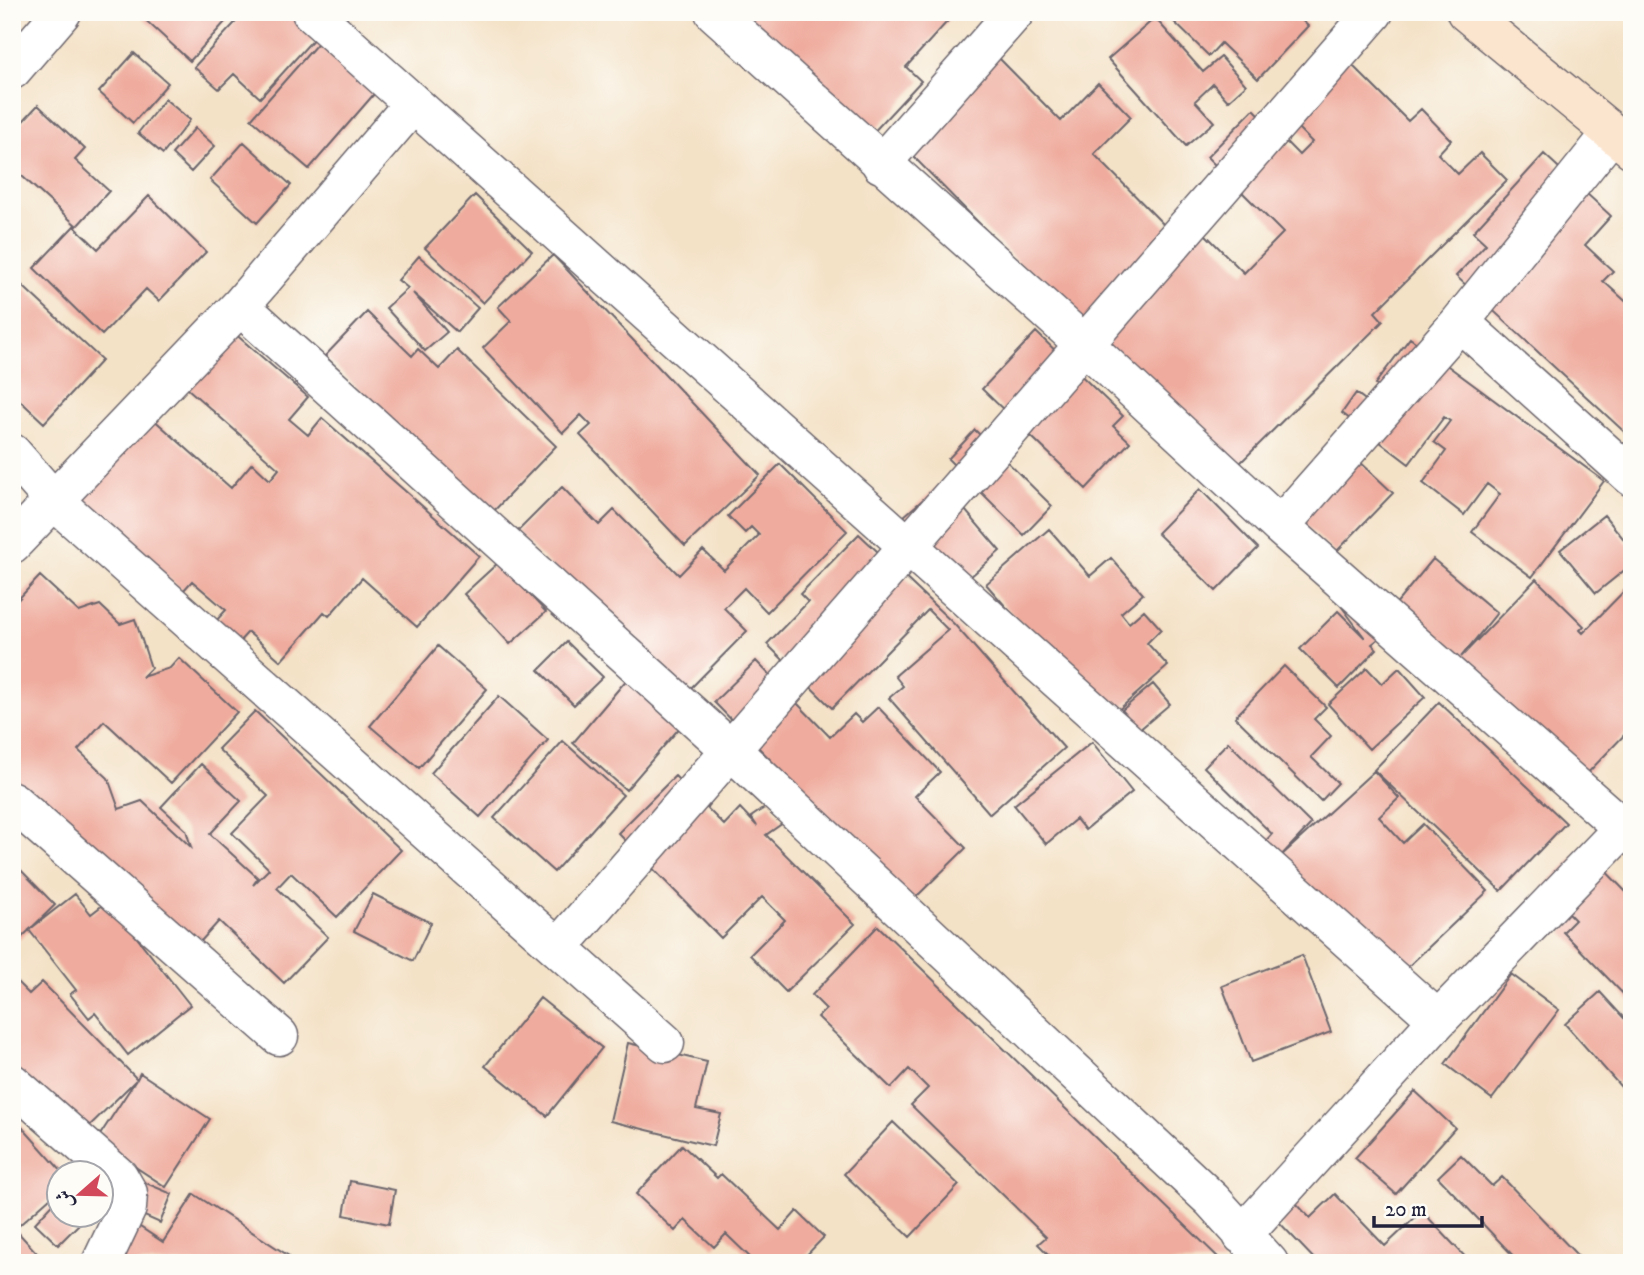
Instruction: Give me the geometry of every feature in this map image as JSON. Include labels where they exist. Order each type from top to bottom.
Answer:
[{"type":"street","points":[[12,70],[62,12]]},
{"type":"street","points":[[311,12],[1437,1020]]},
{"type":"street","points":[[714,12],[1084,344],[1280,526],[1629,828],[1437,1020],[1242,1235]]},
{"type":"street","points":[[881,164],[1015,12]]},
{"type":"street","points":[[558,948],[1374,12]]},
{"type":"street","points":[[1280,526],[1622,141],[1466,12]]},
{"type":"street","points":[[12,544],[240,306],[413,104]]},
{"type":"street","points":[[240,306],[731,750],[1212,1200],[1269,1263]]},
{"type":"street","points":[[1460,322],[1632,477]]},
{"type":"street","points":[[12,453],[53,500],[664,1043]]},
{"type":"street","points":[[12,801],[279,1036]]},
{"type":"street","points":[[12,1083],[119,1177],[128,1193],[127,1208],[101,1263]]},
{"type":"building","points":[[144,12],[234,12],[190,61],[141,16]]},
{"type":"building","points":[[245,12],[295,12],[318,34],[260,98],[234,74],[219,89],[194,67]]},
{"type":"building","points":[[736,12],[956,12],[906,67],[921,81],[869,137]]},
{"type":"building","points":[[1164,12],[1293,12],[1308,26],[1258,79],[1221,43],[1209,56]]},
{"type":"building","points":[[1155,18],[1203,72],[1221,57],[1246,85],[1228,101],[1213,84],[1195,101],[1214,122],[1186,146],[1108,59]]},
{"type":"building","points":[[324,36],[381,86],[309,169],[251,119]]},
{"type":"building","points":[[1330,43],[1408,121],[1421,109],[1451,140],[1438,154],[1458,174],[1480,153],[1507,180],[1375,312],[1383,321],[1228,475],[901,144],[993,52],[1061,121],[1098,83],[1131,117],[1094,154],[1173,234],[1189,218],[1244,273],[1283,233],[1207,157],[1254,109],[1299,155],[1312,142],[1271,101]]},
{"type":"building","points":[[134,53],[168,83],[133,123],[99,92]]},
{"type":"building","points":[[165,99],[190,120],[163,154],[138,133]]},
{"type":"building","points":[[38,105],[85,149],[75,160],[109,191],[77,226],[12,167],[12,133]]},
{"type":"building","points":[[195,128],[215,146],[191,172],[172,154]]},
{"type":"building","points":[[244,142],[291,185],[257,223],[210,180]]},
{"type":"building","points":[[1544,154],[1611,216],[1585,245],[1613,271],[1603,281],[1632,307],[1632,439],[1456,276],[1486,244],[1473,232]]},
{"type":"building","points":[[475,195],[532,251],[483,303],[425,248]]},
{"type":"building","points":[[149,196],[206,252],[159,301],[146,289],[102,335],[34,268],[74,226],[98,249]]},
{"type":"building","points":[[553,255],[760,475],[685,546],[580,435],[591,425],[581,415],[563,433],[483,348],[511,321],[498,307]]},
{"type":"building","points":[[419,256],[478,308],[457,332],[413,293],[447,332],[425,351],[386,308],[408,288],[398,280]]},
{"type":"building","points":[[12,276],[102,360],[44,423],[12,393]]},
{"type":"building","points":[[210,312],[308,397],[289,419],[308,435],[322,418],[479,556],[417,627],[362,578],[329,616],[324,612],[281,661],[248,632],[238,643],[215,622],[226,610],[192,581],[183,591],[66,489],[143,410],[231,488],[252,463],[270,480],[279,469],[163,367]]},
{"type":"building","points":[[367,312],[412,356],[418,349],[439,369],[457,350],[556,446],[489,516],[325,356]]},
{"type":"building","points":[[1036,332],[1123,416],[1113,426],[1130,442],[1086,489],[982,389]]},
{"type":"building","points":[[1410,338],[1604,481],[1532,577],[1472,532],[1500,494],[1487,484],[1464,515],[1423,483],[1446,451],[1434,442],[1450,421],[1444,417],[1409,464],[1342,413],[1356,393],[1381,412],[1392,397],[1375,384]]},
{"type":"building","points":[[975,430],[1052,506],[1024,535],[948,459]]},
{"type":"building","points":[[1338,441],[1393,493],[1335,553],[1281,500]]},
{"type":"building","points":[[780,464],[847,531],[767,612],[744,588],[724,608],[747,631],[682,697],[517,532],[562,487],[599,525],[614,510],[679,575],[703,550],[724,570],[759,535],[751,527],[745,533],[728,516]]},
{"type":"building","points":[[942,483],[1000,551],[962,584],[904,516]]},
{"type":"building","points":[[1200,489],[1258,548],[1216,591],[1157,533]]},
{"type":"building","points":[[1604,515],[1632,549],[1632,564],[1596,593],[1560,550]]},
{"type":"building","points":[[1049,529],[1090,576],[1111,558],[1143,594],[1121,613],[1129,623],[1144,610],[1161,629],[1147,643],[1168,666],[1106,721],[986,584]]},
{"type":"building","points":[[859,534],[954,624],[1064,748],[990,814],[889,698],[903,686],[895,676],[948,630],[928,610],[832,708],[767,644],[808,602],[800,594]]},
{"type":"building","points":[[1433,559],[1497,613],[1461,657],[1536,579],[1584,626],[1580,630],[1583,633],[1632,583],[1632,727],[1579,782],[1390,611]]},
{"type":"building","points":[[499,562],[546,612],[510,644],[464,594]]},
{"type":"building","points":[[40,576],[79,612],[100,605],[120,624],[135,619],[151,668],[142,677],[170,668],[179,658],[237,712],[171,783],[104,721],[78,750],[108,778],[119,809],[142,801],[191,847],[186,830],[161,807],[201,764],[241,801],[210,834],[258,878],[253,885],[269,869],[232,833],[268,796],[218,749],[255,711],[401,850],[337,917],[291,873],[277,888],[328,937],[284,983],[219,921],[192,951],[12,784],[12,606]]},
{"type":"building","points":[[1329,590],[1395,626],[1372,644],[1377,649],[1339,688],[1300,649],[1338,611],[1365,638]]},
{"type":"building","points":[[567,642],[603,677],[574,705],[539,670]]},
{"type":"building","points":[[438,646],[487,689],[419,768],[370,726]]},
{"type":"building","points":[[756,661],[830,737],[854,714],[862,722],[878,707],[940,772],[915,796],[966,848],[910,903],[714,702]]},
{"type":"building","points":[[1284,666],[1326,707],[1314,719],[1331,736],[1311,757],[1338,783],[1321,801],[1235,717]]},
{"type":"building","points":[[1367,668],[1382,684],[1399,668],[1425,697],[1369,749],[1328,704]]},
{"type":"building","points":[[628,678],[682,725],[626,790],[573,743]]},
{"type":"building","points":[[1153,684],[1170,704],[1139,730],[1122,710]]},
{"type":"building","points":[[499,696],[548,740],[480,817],[431,773]]},
{"type":"building","points":[[1439,702],[1566,823],[1501,891],[1374,770]]},
{"type":"building","points":[[563,741],[623,795],[554,872],[494,818]]},
{"type":"building","points":[[1092,742],[1132,792],[1085,830],[1076,819],[1046,844],[1014,805]]},
{"type":"building","points":[[1228,742],[1311,824],[1278,859],[1263,844],[1272,834],[1204,767]]},
{"type":"building","points":[[1374,771],[1399,798],[1379,817],[1403,843],[1423,824],[1488,891],[1395,979],[1281,856]]},
{"type":"building","points":[[675,776],[724,825],[740,808],[757,826],[751,817],[770,804],[783,823],[766,835],[855,924],[786,992],[750,955],[785,920],[762,897],[721,938],[618,833]]},
{"type":"building","points":[[1583,848],[1632,898],[1632,1003],[1563,932],[1575,920],[1543,887]]},
{"type":"building","points":[[12,861],[55,905],[20,939],[12,931]]},
{"type":"building","points":[[75,894],[91,914],[108,901],[190,1005],[128,1055],[95,1013],[89,1018],[70,994],[76,990],[29,930]]},
{"type":"building","points":[[373,894],[431,923],[413,961],[354,931]]},
{"type":"building","points":[[878,926],[1224,1263],[1057,1263],[1038,1244],[1046,1237],[911,1105],[928,1088],[909,1069],[891,1088],[818,1017],[826,1009],[812,995]]},
{"type":"building","points":[[1302,955],[1331,1032],[1251,1062],[1222,986]]},
{"type":"building","points":[[1511,974],[1559,1010],[1492,1099],[1445,1064]]},
{"type":"building","points":[[12,977],[29,994],[42,982],[137,1079],[140,1073],[210,1119],[166,1187],[96,1141],[136,1080],[74,1141],[12,1078]]},
{"type":"building","points":[[1600,992],[1632,1027],[1632,1092],[1628,1095],[1565,1024]]},
{"type":"building","points":[[540,998],[602,1048],[547,1116],[485,1066]]},
{"type":"building","points":[[628,1043],[707,1062],[696,1109],[721,1114],[713,1146],[610,1121]]},
{"type":"building","points":[[1415,1091],[1455,1128],[1396,1194],[1355,1158]]},
{"type":"building","points":[[12,1116],[51,1160],[46,1160],[46,1201],[15,1229],[46,1263],[12,1263]]},
{"type":"building","points":[[893,1122],[959,1185],[910,1237],[844,1174]]},
{"type":"building","points":[[682,1145],[717,1178],[721,1174],[780,1230],[797,1211],[824,1237],[799,1263],[756,1263],[726,1234],[714,1247],[685,1220],[675,1231],[636,1194]]},
{"type":"building","points":[[1461,1155],[1492,1186],[1502,1177],[1579,1257],[1573,1263],[1520,1263],[1438,1177]]},
{"type":"building","points":[[127,1175],[172,1194],[160,1223],[116,1203]]},
{"type":"building","points":[[350,1181],[395,1190],[389,1224],[344,1215]]},
{"type":"building","points":[[194,1194],[289,1256],[285,1263],[80,1263],[101,1230],[116,1230],[116,1211],[163,1242]]},
{"type":"building","points":[[1335,1194],[1385,1246],[1422,1211],[1471,1263],[1318,1263],[1275,1218],[1293,1200],[1310,1218]]},
{"type":"building","points":[[46,1211],[46,1230],[73,1230],[58,1245],[35,1223]]}]
